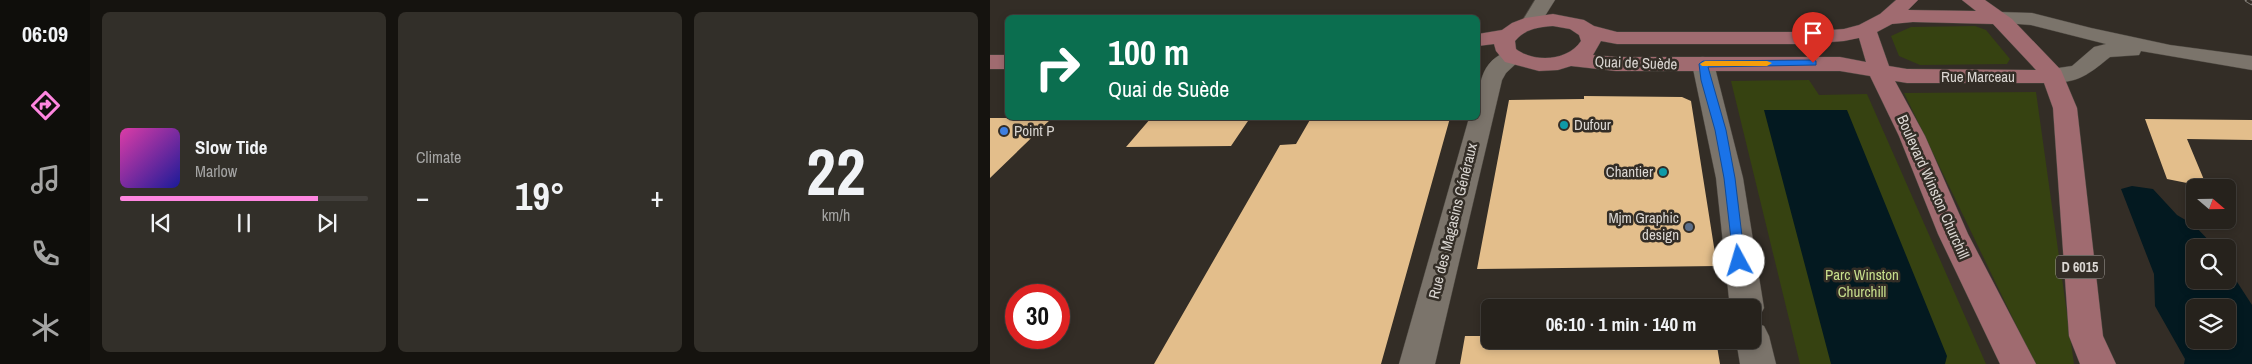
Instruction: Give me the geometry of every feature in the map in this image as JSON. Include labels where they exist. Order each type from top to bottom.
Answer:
[{"type":"main road","points":[[1866,30],[1887,18],[1908,0]]},
{"type":"main road","name":"D 6015","points":[[1972,0],[1999,18],[2053,75],[2065,108],[2086,336],[2098,364]]},
{"type":"main road","points":[[1887,18],[1913,16],[1999,18]]},
{"type":"main road","points":[[1509,48],[1513,30],[1531,23],[1564,21]]},
{"type":"main road","name":"Quai de Suède","points":[[1564,21],[1580,26],[1587,31],[1617,38],[1804,38],[1844,35],[1866,30]]},
{"type":"main road","name":"Boulevard Winston Churchill","points":[[1866,30],[1872,42],[1879,72],[1912,136],[1953,234],[2018,364]]},
{"type":"main road","points":[[1572,60],[1581,56],[1591,45],[1592,37],[1587,31]]},
{"type":"main road","points":[[1480,41],[1509,48]]},
{"type":"main road","points":[[990,48],[1005,48]]},
{"type":"main road","points":[[1480,52],[1509,48]]},
{"type":"main road","name":"Quai de Suède","points":[[1509,48],[1521,61],[1540,64],[1572,60],[1616,64],[1840,64],[1879,72]]},
{"type":"main road","points":[[990,62],[1005,62]]},
{"type":"main road","name":"Rue Marceau","points":[[1879,72],[1907,76],[2033,77],[2053,75]]},
{"type":"street","points":[[1531,23],[1545,0]]},
{"type":"street","points":[[1551,0],[1564,21]]},
{"type":"street","points":[[1999,18],[2042,20],[2089,34],[2170,51],[2252,63]]},
{"type":"street","name":"Rue des Magasins Généraux","points":[[1417,364],[1491,80],[1509,48]]},
{"type":"street","name":"Rue Marceau","points":[[2053,75],[2078,72],[2098,54],[2112,49],[2170,51]]},
{"type":"street","points":[[1703,64],[1720,130],[1731,185],[1739,261],[1745,299]]},
{"type":"street","points":[[1755,349],[1758,364]]},
{"type":"green space","points":[[1975,26],[1986,30],[2010,59],[2007,64],[1920,65],[1899,56],[1891,36],[1911,27]]},
{"type":"green space","name":"Parc Winston Churchill","points":[[1809,80],[1819,95],[1867,94],[1986,364],[1800,364],[1731,81]]},
{"type":"green space","points":[[2036,92],[2074,364],[2035,364],[1904,93]]},
{"type":"water","points":[[1764,110],[1847,110],[1947,356],[1945,364],[1831,364]]},
{"type":"water","points":[[2132,186],[2153,189],[2177,215],[2186,220],[2186,229],[2198,229],[2207,239],[2186,239],[2186,289],[2236,289],[2236,280],[2252,305],[2252,364],[2184,364],[2185,359],[2155,306],[2154,274],[2121,189]]},
{"type":"building","points":[[1584,96],[1682,97],[1691,101],[1717,266],[1477,269],[1509,100],[1584,99]]},
{"type":"building","points":[[990,118],[1050,120],[990,178]]},
{"type":"building","points":[[2145,119],[2252,120],[2252,140],[2187,139],[2204,179],[2186,179],[2186,183],[2167,179]]},
{"type":"building","points":[[1149,120],[1249,120],[1231,146],[1126,147]]},
{"type":"building","points":[[1310,120],[1449,120],[1381,364],[1154,364],[1280,145],[1296,144]]},
{"type":"building","points":[[1465,336],[1481,336],[1481,349],[1718,349],[1720,364],[1460,364]]},
{"type":"railway","points":[[2247,0],[2252,3]]},
{"type":"slow traffic","points":[[1705,64],[1767,63]]},
{"type":"place","name":"Dufour","points":[[1564,125]]},
{"type":"place","name":"Point P","points":[[1004,131]]},
{"type":"place","name":"Chantier","points":[[1663,172]]},
{"type":"place","name":"Mjm Graphic design","points":[[1689,227]]},
{"type":"route","points":[[1739,261],[1732,194],[1720,130],[1703,64],[1813,63]]}]
